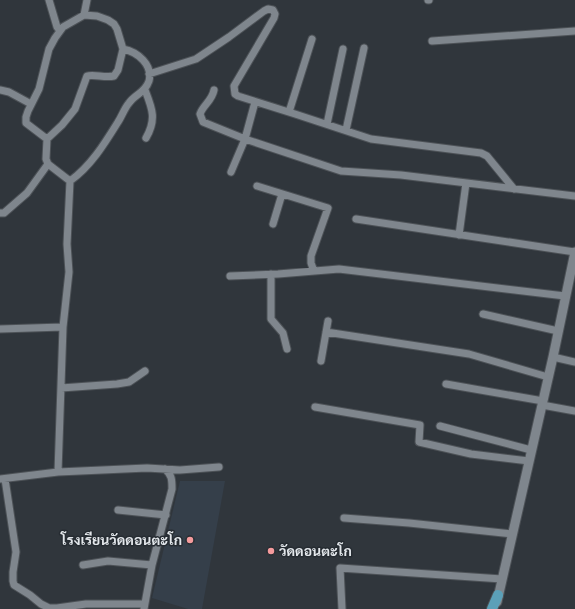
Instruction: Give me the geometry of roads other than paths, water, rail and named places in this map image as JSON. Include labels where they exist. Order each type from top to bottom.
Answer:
[{"type":"main road","points":[[492,609],[498,595]]},
{"type":"main road","points":[[498,595],[500,609]]},
{"type":"street","points":[[49,0],[57,27],[60,31]]},
{"type":"street","points":[[84,15],[87,0]]},
{"type":"street","points":[[150,74],[196,58],[229,37],[264,11],[268,9],[273,10],[275,14],[274,18],[234,86],[235,94],[255,102],[371,139],[481,153],[487,156],[514,189]]},
{"type":"street","points":[[47,139],[26,123],[26,117],[39,89],[49,49],[63,27],[84,15],[97,16],[108,20],[114,24],[123,49],[118,70],[114,76],[87,76],[75,109],[62,125],[47,139],[46,159],[48,164],[70,181]]},
{"type":"street","points":[[432,41],[575,31]]},
{"type":"street","points":[[289,112],[312,39]]},
{"type":"street","points":[[346,130],[364,48]]},
{"type":"street","points":[[70,181],[81,173],[91,162],[119,121],[128,103],[145,90],[150,74],[147,67],[142,58],[136,53],[123,49]]},
{"type":"street","points":[[327,124],[343,49]]},
{"type":"street","points":[[0,90],[9,92],[31,104]]},
{"type":"street","points":[[145,90],[152,109],[154,120],[146,138]]},
{"type":"street","points":[[214,90],[210,100],[201,111],[200,118],[203,122],[341,171],[401,175],[575,196]]},
{"type":"street","points":[[231,172],[245,138],[255,102]]},
{"type":"street","points":[[0,213],[4,212],[27,193],[48,164]]},
{"type":"street","points":[[58,472],[63,327],[69,272],[67,244],[70,181]]},
{"type":"street","points":[[459,235],[466,183]]},
{"type":"street","points":[[257,186],[328,208],[311,256],[311,263],[314,271]]},
{"type":"street","points":[[273,224],[282,194]]},
{"type":"street","points":[[356,219],[575,252],[572,277],[566,296],[496,609]]},
{"type":"street","points":[[230,276],[339,269],[566,296]]},
{"type":"street","points":[[271,274],[271,319],[283,333],[287,349]]},
{"type":"street","points":[[483,314],[558,331]]},
{"type":"street","points":[[322,361],[328,320]]},
{"type":"street","points":[[0,329],[63,327]]},
{"type":"street","points":[[326,332],[469,354],[548,376]]},
{"type":"street","points":[[553,358],[575,362]]},
{"type":"street","points":[[61,388],[129,382],[145,371]]},
{"type":"street","points":[[446,384],[575,411]]},
{"type":"street","points":[[315,407],[420,425],[419,442],[472,454],[529,461]]},
{"type":"street","points":[[440,426],[531,450]]},
{"type":"street","points":[[165,469],[170,474],[172,489],[152,564],[144,606],[86,604],[49,608],[14,585],[13,572],[16,552],[3,479],[58,472],[147,468],[165,469],[218,467]]},
{"type":"street","points":[[118,510],[166,515]]},
{"type":"street","points":[[344,518],[512,534]]},
{"type":"street","points":[[83,565],[108,561],[152,564]]},
{"type":"street","points":[[342,609],[340,568],[502,579]]},
{"type":"place","name":"โรงเรียนวัดดอนตะโก","points":[[190,540]]},
{"type":"place","name":"วัดดอนตะโก","points":[[271,551]]}]
